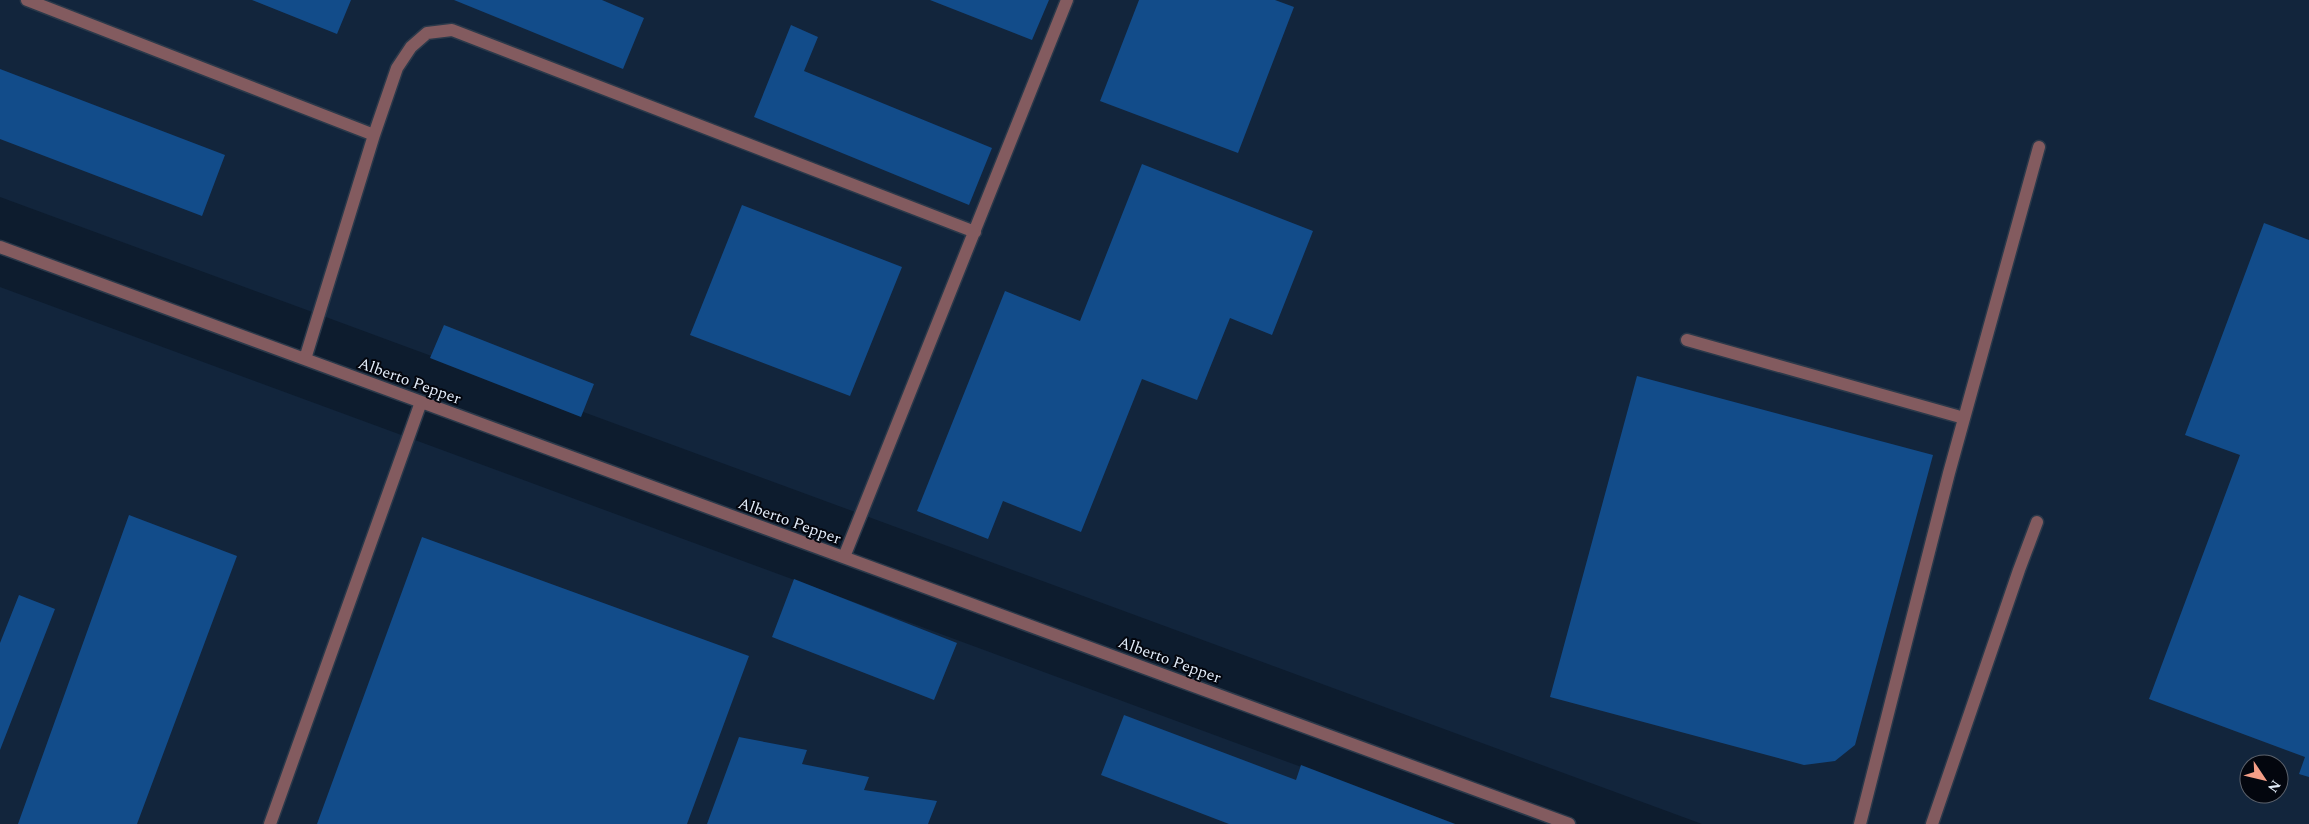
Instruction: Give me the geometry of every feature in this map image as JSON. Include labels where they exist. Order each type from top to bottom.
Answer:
[{"type":"street","points":[[27,0],[374,135]]},
{"type":"street","points":[[844,557],[1067,0]]},
{"type":"street","points":[[305,359],[374,135],[397,68],[411,47],[427,33],[452,30],[975,232]]},
{"type":"street","points":[[1860,824],[1964,418],[2039,146]]},
{"type":"street","name":"Alberto Pepper","points":[[0,247],[1569,824]]},
{"type":"street","points":[[1687,340],[1964,418]]},
{"type":"street","points":[[270,824],[421,402]]},
{"type":"street","points":[[1932,824],[2016,579],[2038,522]]},
{"type":"shaded area","points":[[0,0],[2309,0],[2309,824],[1702,824],[0,197]]},
{"type":"shaded area","points":[[0,287],[1456,824],[0,824]]},
{"type":"building","points":[[252,0],[351,0],[337,34]]},
{"type":"building","points":[[454,0],[602,0],[644,18],[623,69]]},
{"type":"building","points":[[930,0],[1049,0],[1032,40]]},
{"type":"building","points":[[1139,0],[1275,0],[1294,7],[1238,153],[1100,101]]},
{"type":"building","points":[[791,25],[818,37],[804,71],[992,148],[969,205],[754,117]]},
{"type":"building","points":[[0,69],[225,155],[202,216],[0,139]]},
{"type":"building","points":[[1142,164],[1313,231],[1272,335],[1230,318],[1197,400],[1142,379],[1081,532],[1003,501],[988,539],[917,511],[1005,291],[1080,321]]},
{"type":"building","points":[[742,205],[902,267],[850,396],[690,335]]},
{"type":"building","points":[[2264,223],[2309,240],[2309,777],[2299,774],[2305,757],[2149,699],[2240,455],[2185,435]]},
{"type":"building","points":[[444,325],[594,384],[581,417],[430,358]]},
{"type":"building","points":[[1637,376],[1933,455],[1855,745],[1835,761],[1804,765],[1550,697]]},
{"type":"building","points":[[129,515],[237,556],[137,824],[18,824]]},
{"type":"building","points":[[422,537],[749,656],[687,824],[317,824]]},
{"type":"building","points":[[794,579],[957,643],[934,700],[772,637]]},
{"type":"building","points":[[19,595],[55,609],[0,750],[0,643]]},
{"type":"building","points":[[1124,715],[1296,780],[1301,765],[1455,824],[1229,824],[1101,775]]},
{"type":"building","points":[[739,737],[807,750],[802,764],[869,777],[864,790],[937,801],[928,824],[707,824]]}]
